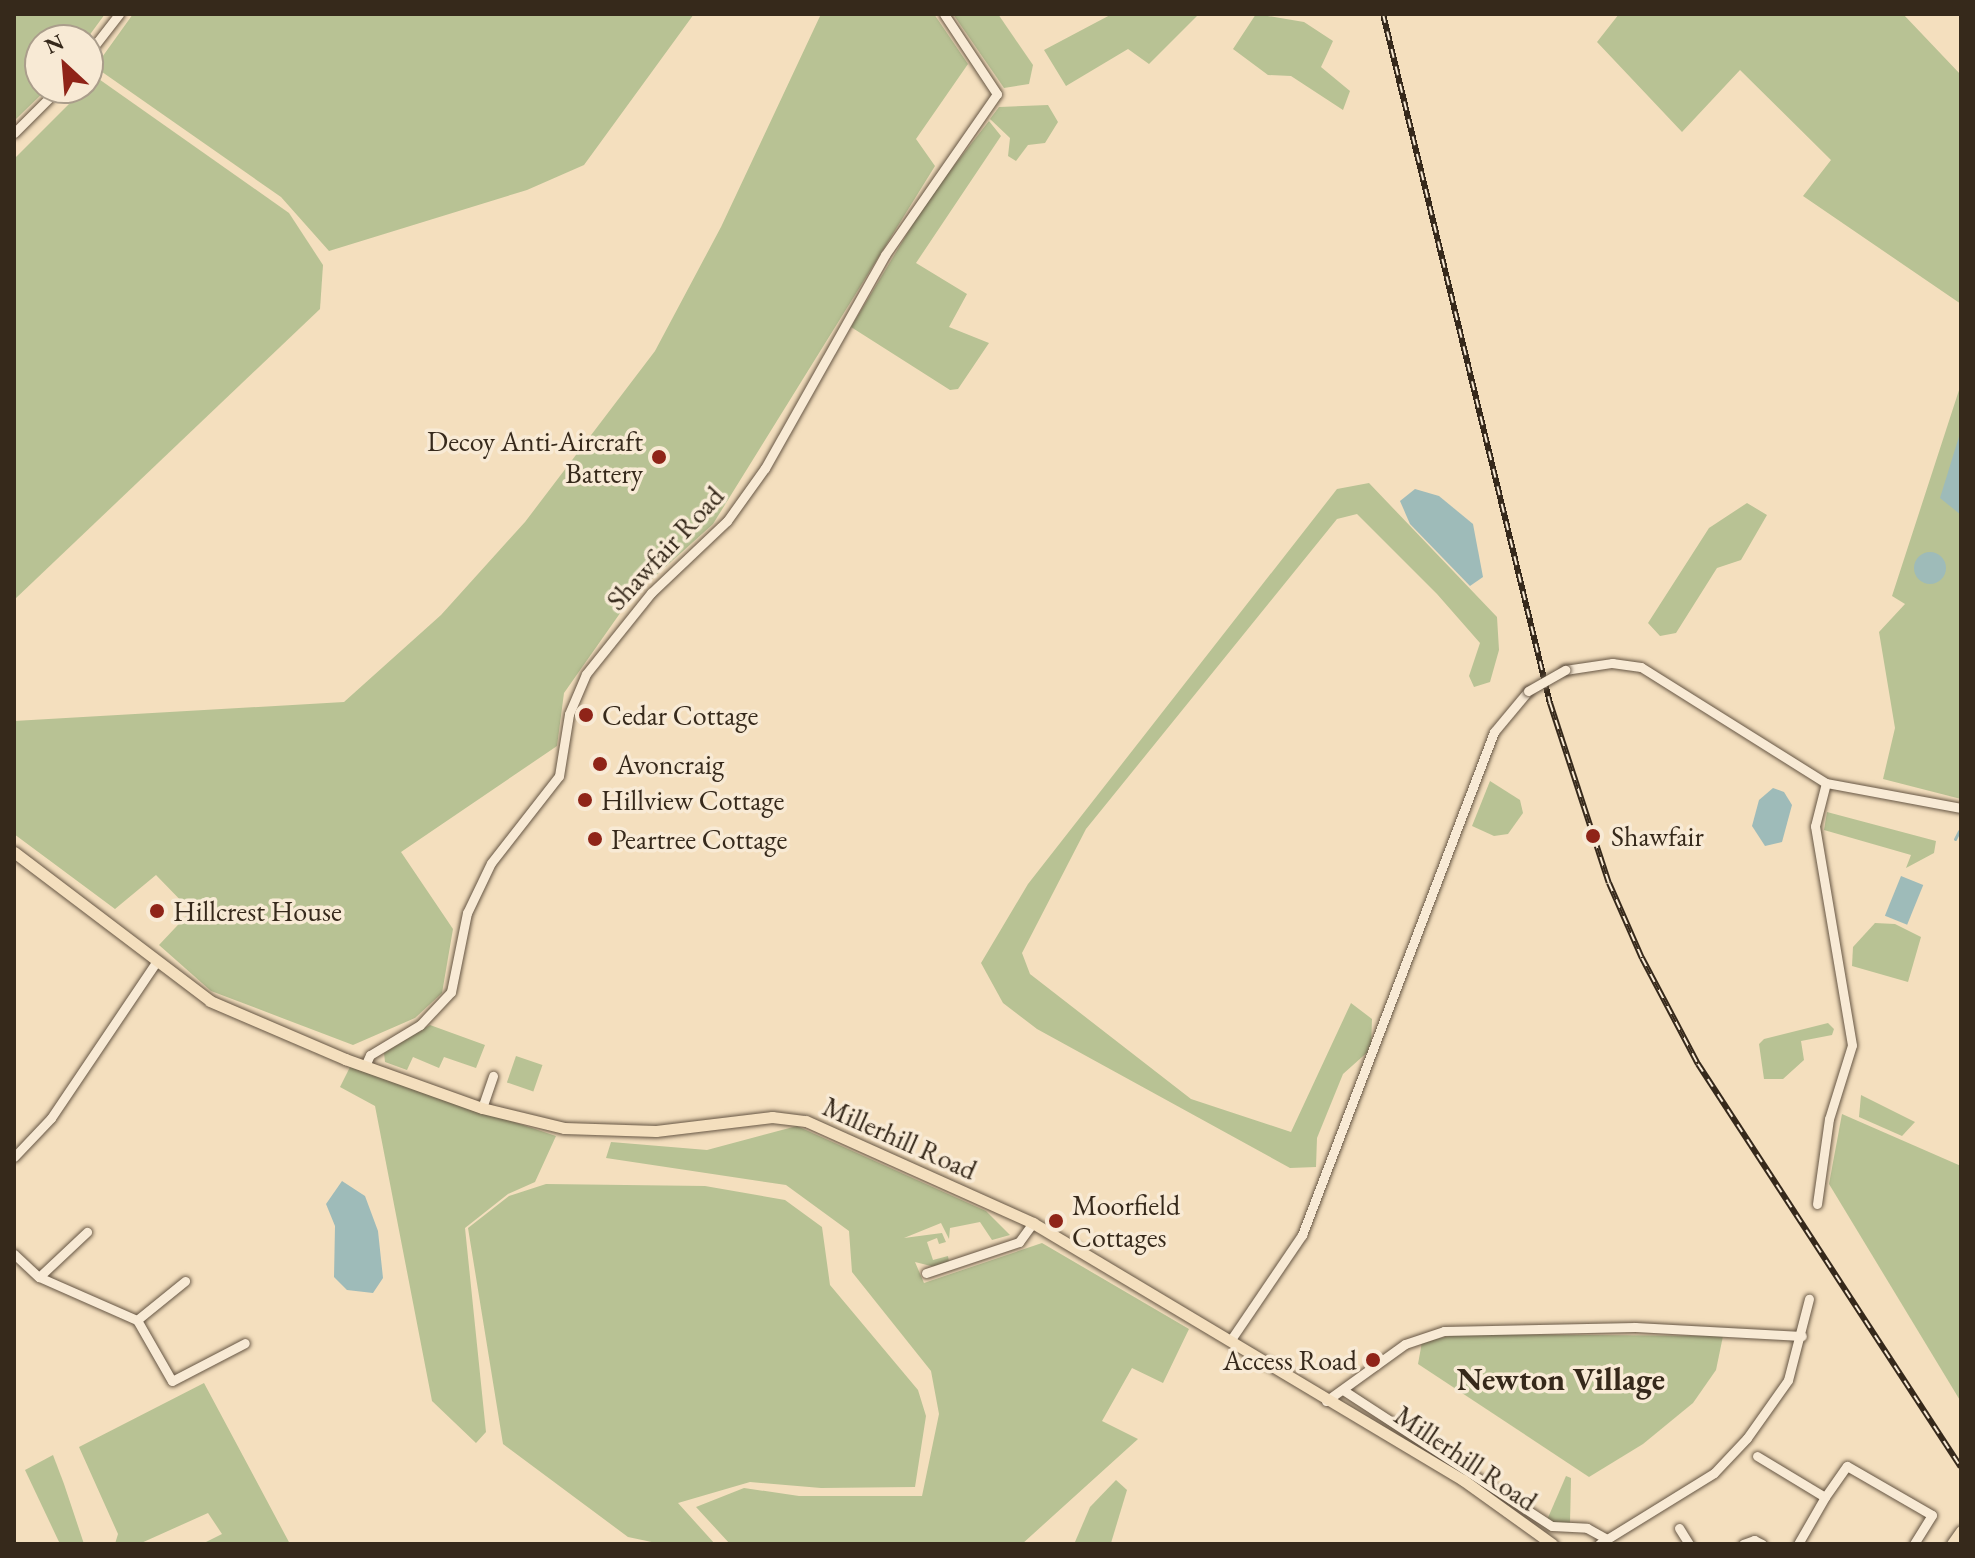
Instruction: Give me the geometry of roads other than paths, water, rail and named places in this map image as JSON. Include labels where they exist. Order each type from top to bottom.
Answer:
[{"type":"main road","name":"Millerhill Road","points":[[14,852],[210,1001],[365,1066],[482,1108],[587,1131],[656,1131],[772,1117],[806,1121],[1033,1223],[1232,1338],[1271,1369],[1463,1480],[1552,1544]]},
{"type":"main road","points":[[1952,1544],[1961,1531]]},
{"type":"street","points":[[104,33],[119,14]]},
{"type":"street","name":"Shawfair Road","points":[[365,1066],[370,1055],[420,1025],[451,992],[472,901],[491,863],[559,776],[569,714],[586,674],[651,593],[727,521],[757,478],[885,255],[997,94],[944,14]]},
{"type":"street","points":[[14,133],[43,104]]},
{"type":"street","points":[[1232,1338],[1302,1235],[1494,732],[1528,691],[1565,670],[1612,663],[1641,667],[1826,783],[1961,808]]},
{"type":"street","points":[[1817,1204],[1829,1119],[1852,1045],[1815,826],[1826,783]]},
{"type":"street","points":[[14,1157],[51,1118],[157,961]]},
{"type":"street","points":[[482,1108],[493,1076]]},
{"type":"street","points":[[926,1273],[1019,1242],[1033,1223]]},
{"type":"street","points":[[39,1277],[87,1232]]},
{"type":"street","points":[[14,1254],[39,1277],[137,1320],[172,1381],[245,1343]]},
{"type":"street","points":[[137,1320],[185,1281]]},
{"type":"street","points":[[1343,1390],[1552,1526],[1587,1528],[1603,1541],[1714,1473],[1775,1402],[1802,1336],[1809,1299]]},
{"type":"street","points":[[1326,1401],[1405,1344],[1444,1331],[1635,1327],[1802,1336]]},
{"type":"street","points":[[1757,1456],[1825,1497]]},
{"type":"street","points":[[1799,1544],[1825,1497],[1847,1466],[1932,1515],[1914,1544]]},
{"type":"street","points":[[1679,1528],[1689,1544]]},
{"type":"street","points":[[1743,1544],[1754,1540],[1762,1544]]},
{"type":"water","points":[[1961,430],[1961,515],[1940,498]]},
{"type":"water","points":[[1415,489],[1439,496],[1473,524],[1483,577],[1470,586],[1410,524],[1400,501]]},
{"type":"water","points":[[1930,552],[1941,557],[1946,568],[1941,579],[1930,584],[1919,579],[1914,568],[1919,557]]},
{"type":"water","points":[[1773,788],[1784,792],[1792,805],[1782,842],[1765,846],[1752,826],[1759,800]]},
{"type":"water","points":[[1901,876],[1923,885],[1907,925],[1885,916]]},
{"type":"water","points":[[342,1181],[365,1196],[378,1231],[383,1278],[373,1293],[347,1290],[334,1277],[335,1226],[326,1204]]},
{"type":"waterway","points":[[1955,839],[1959,831]]},
{"type":"railway","points":[[1383,14],[1550,703],[1609,883],[1642,958],[1698,1064],[1961,1467]]},
{"type":"place","name":"Decoy Anti-Aircraft Battery","points":[[659,457]]},
{"type":"place","name":"Cedar Cottage","points":[[586,715]]},
{"type":"place","name":"Avoncraig","points":[[600,764]]},
{"type":"place","name":"Hillview Cottage","points":[[585,800]]},
{"type":"place","name":"Shawfair","points":[[1593,836]]},
{"type":"place","name":"Peartree Cottage","points":[[595,839]]},
{"type":"place","name":"Hillcrest House","points":[[157,911]]},
{"type":"place","name":"Moorfield Cottages","points":[[1056,1221]]},
{"type":"place","name":"Access Road","points":[[1373,1360]]},
{"type":"district","name":"Newton Village","points":[[1561,1379]]}]
